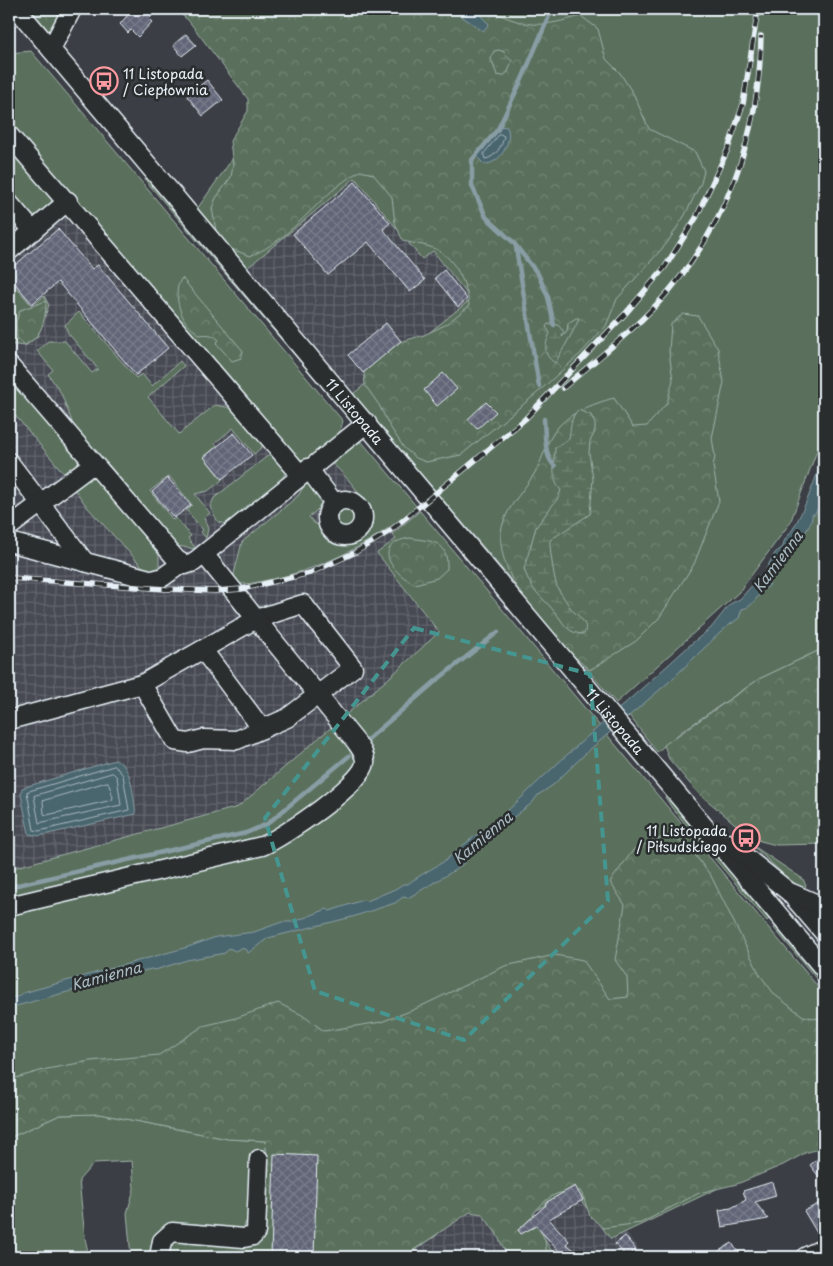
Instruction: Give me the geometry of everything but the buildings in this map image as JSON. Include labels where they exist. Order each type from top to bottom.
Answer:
[{"type":"street","name":"11 Listopada","points":[[17,9],[367,422],[824,970]]},
{"type":"street","points":[[51,49],[72,9]]},
{"type":"street","points":[[9,135],[335,504]]},
{"type":"street","points":[[9,252],[68,201]]},
{"type":"street","points":[[9,203],[33,231]]},
{"type":"street","points":[[9,365],[181,564]]},
{"type":"street","points":[[9,542],[153,580],[163,577],[181,564],[189,564],[204,554],[304,471],[367,422]]},
{"type":"street","points":[[9,462],[85,562]]},
{"type":"street","points":[[9,527],[93,464]]},
{"type":"street","points":[[9,906],[247,851],[291,832],[354,780],[365,764],[362,751],[204,554]]},
{"type":"street","points":[[9,720],[142,684],[256,619],[303,604],[353,668],[287,718],[236,740],[203,739],[188,743],[175,741],[142,684]]},
{"type":"street","points":[[203,650],[262,729]]},
{"type":"street","name":"11 Listopada","points":[[694,813],[790,892],[824,933]]},
{"type":"street","points":[[790,892],[824,907]]},
{"type":"street","points":[[784,922],[824,939]]},
{"type":"street","points":[[159,1257],[162,1241],[172,1232],[244,1238],[253,1236],[256,1232],[259,1159]]},
{"type":"street","points":[[805,1257],[824,1248]]},
{"type":"highlighted area","points":[[414,628],[590,674],[608,901],[464,1040],[315,991],[265,818]]},
{"type":"shaded area","points":[[9,77],[386,523],[385,525],[396,539],[377,553],[439,632],[345,719],[238,807],[9,869]]},
{"type":"shaded area","points":[[355,178],[422,259],[433,251],[472,299],[353,394],[246,269]]},
{"type":"shaded area","points":[[572,1189],[611,1239],[626,1232],[645,1257],[555,1257],[530,1214]]},
{"type":"shaded area","points":[[476,1203],[513,1257],[404,1257],[436,1236],[447,1218]]},
{"type":"green space","points":[[30,9],[70,9],[54,37]]},
{"type":"green space","points":[[174,9],[495,9],[496,13],[529,24],[547,24],[581,16],[598,29],[606,59],[620,73],[634,95],[649,129],[695,152],[704,171],[701,183],[685,215],[667,243],[617,299],[606,326],[580,354],[536,394],[461,455],[426,462],[416,458],[404,448],[365,385],[364,372],[392,344],[424,335],[445,325],[469,306],[461,276],[452,262],[441,252],[428,246],[403,241],[395,223],[392,197],[373,174],[360,171],[345,180],[280,239],[266,248],[250,256],[224,246],[217,236],[212,208],[216,198],[231,177],[233,166],[230,141],[248,111],[248,99],[188,20]]},
{"type":"green space","points":[[231,9],[824,9],[824,232],[821,273],[824,283],[824,432],[790,523],[739,592],[616,703],[353,394],[471,299],[433,251],[422,259],[355,178],[246,269],[192,216],[288,80]]},
{"type":"green space","points":[[31,51],[343,421],[339,435],[307,460],[293,459],[285,451],[9,126],[9,53]]},
{"type":"green space","points":[[494,51],[504,52],[512,61],[508,72],[503,76],[497,75],[491,59]]},
{"type":"green space","points":[[9,143],[53,198],[47,208],[38,214],[31,216],[9,196]]},
{"type":"green space","points":[[146,178],[157,187],[341,403],[344,413],[145,180]]},
{"type":"green space","points":[[9,278],[32,306],[44,296],[49,305],[38,336],[25,346],[9,344]]},
{"type":"green space","points":[[182,278],[243,351],[241,358],[232,361],[216,343],[219,340],[210,335],[200,335],[186,323],[180,310],[177,293],[179,282]]},
{"type":"green space","points":[[46,301],[42,327],[31,342],[25,345],[17,338],[16,322],[20,310]]},
{"type":"green space","points":[[79,312],[136,378],[142,374],[152,386],[180,361],[184,366],[148,397],[179,434],[215,405],[238,409],[264,441],[262,447],[254,454],[233,428],[215,443],[217,446],[204,457],[222,480],[208,491],[195,494],[210,513],[204,518],[208,529],[206,538],[201,532],[203,530],[186,510],[192,505],[169,476],[150,491],[173,520],[176,518],[191,536],[188,538],[196,549],[177,546],[109,465],[94,456],[77,435],[61,393],[48,374],[53,370],[37,351],[48,341],[65,341],[92,373],[98,369],[68,333],[65,325]]},
{"type":"green space","points":[[683,314],[698,316],[718,349],[724,382],[712,438],[715,457],[713,466],[719,501],[694,564],[659,618],[636,641],[590,670],[544,626],[516,586],[506,566],[501,546],[502,527],[508,511],[537,469],[546,446],[564,421],[588,407],[614,398],[633,427],[647,426],[667,403],[673,380],[669,352],[671,324]]},
{"type":"green space","points":[[579,318],[578,321],[555,363],[546,353],[546,345],[550,333],[546,327],[548,324],[558,325],[564,332],[562,337],[567,332],[568,323]]},
{"type":"green space","points":[[9,375],[78,457],[79,467],[66,476],[9,408]]},
{"type":"green space","points":[[578,410],[591,415],[595,424],[595,432],[590,441],[589,453],[593,479],[590,514],[550,540],[550,544],[552,565],[558,589],[571,609],[583,621],[585,627],[584,634],[578,634],[566,627],[533,589],[524,569],[536,527],[558,498],[561,490],[554,476],[555,448],[569,439],[572,420]]},
{"type":"green space","points":[[362,442],[417,507],[384,531],[349,552],[312,568],[249,584],[235,583],[234,574],[242,542],[298,496],[307,481],[325,503],[309,517],[315,524],[321,523],[325,531],[339,541],[352,540],[361,535],[367,522],[364,502],[351,483],[329,460],[356,443]]},
{"type":"green space","points":[[270,454],[274,454],[286,471],[283,477],[233,522],[226,524],[218,522],[210,507],[214,498]]},
{"type":"green space","points":[[91,475],[159,553],[159,569],[151,576],[87,507],[73,487]]},
{"type":"green space","points":[[824,481],[824,648],[759,679],[681,732],[657,752],[628,714],[787,554]]},
{"type":"green space","points":[[345,509],[353,512],[356,520],[353,528],[345,531],[337,528],[334,520],[337,512]]},
{"type":"green space","points":[[420,511],[824,994],[824,1138],[611,1239],[572,1189],[530,1214],[555,1257],[513,1257],[476,1203],[447,1218],[436,1236],[404,1257],[324,1257],[331,1132],[60,1108],[9,1122],[9,869],[238,807],[390,677],[439,632],[377,553],[396,539],[392,534]]},
{"type":"green space","points":[[410,538],[438,544],[445,552],[447,569],[437,578],[415,584],[406,579],[393,566],[388,552],[391,546],[398,541]]},
{"type":"green space","points":[[824,648],[824,844],[776,845],[753,839],[696,791],[669,759],[664,745],[759,679]]},
{"type":"green space","points":[[667,795],[770,918],[767,921],[672,808],[665,797]]},
{"type":"green space","points":[[668,835],[689,847],[711,876],[760,975],[775,995],[803,1016],[824,1020],[824,1147],[805,1153],[783,1165],[737,1184],[699,1193],[641,1223],[603,1228],[590,1216],[581,1191],[559,1193],[544,1202],[533,1214],[545,1240],[547,1257],[508,1257],[496,1233],[482,1214],[470,1212],[403,1257],[158,1257],[163,1241],[243,1229],[269,1170],[265,1141],[228,1139],[100,1114],[60,1115],[9,1138],[9,1080],[47,1069],[90,1061],[159,1055],[203,1026],[236,1018],[278,1003],[302,1015],[324,1031],[381,1022],[413,1010],[505,966],[555,955],[583,960],[610,999],[628,997],[627,977],[615,960],[625,905],[610,882],[634,849]]},
{"type":"green space","points":[[752,845],[803,879],[806,886],[801,891]]},
{"type":"green space","points":[[777,925],[824,982],[824,988],[774,928]]},
{"type":"green space","points":[[100,1114],[228,1139],[265,1141],[269,1170],[243,1229],[158,1257],[131,1257],[127,1213],[134,1189],[132,1161],[94,1163],[79,1180],[85,1238],[89,1257],[9,1257],[9,1138],[60,1115]]},
{"type":"water","points":[[451,9],[474,9],[489,24],[483,31]]},
{"type":"water","points":[[499,126],[507,127],[507,145],[495,161],[484,164],[476,156]]},
{"type":"water","name":"Kamienna","points":[[824,455],[824,495],[815,514],[812,514],[811,522],[792,549],[793,553],[775,576],[770,579],[769,586],[762,591],[750,606],[742,609],[739,618],[724,629],[670,681],[587,752],[553,785],[538,795],[532,803],[493,833],[492,838],[474,851],[460,867],[408,898],[403,897],[395,903],[352,917],[268,938],[248,953],[247,950],[241,948],[235,951],[229,948],[225,953],[187,960],[155,970],[151,969],[9,1008],[9,997],[17,997],[23,993],[188,947],[216,937],[254,932],[282,922],[294,922],[327,909],[330,911],[363,900],[367,901],[403,884],[408,884],[445,861],[511,807],[583,740],[711,628],[730,604],[740,599],[765,571],[775,553],[783,547],[784,541],[803,509]]},
{"type":"water","points":[[115,760],[121,763],[129,775],[136,814],[39,836],[29,834],[21,795],[22,788]]},
{"type":"waterway","points":[[552,9],[498,129],[472,160],[472,186],[486,217],[513,242],[538,274],[548,297],[554,325]]},
{"type":"waterway","points":[[516,248],[539,386]]},
{"type":"waterway","points":[[544,419],[547,451],[551,462],[555,466]]},
{"type":"waterway","points":[[367,740],[437,680],[498,632]]},
{"type":"waterway","points":[[9,887],[246,833],[267,824],[349,756]]},
{"type":"railway","points":[[9,578],[165,589],[216,591],[242,589],[310,573],[356,552],[390,531],[525,419],[626,313],[665,267],[696,218],[728,149],[743,104],[758,9]]},
{"type":"railway","points":[[563,388],[636,325],[659,302],[683,274],[703,244],[735,179],[746,144],[754,109],[759,73],[761,36]]},
{"type":"place","name":"11 Listopada / Ciepłownia","points":[[104,81]]},
{"type":"place","name":"11 Listopada / Piłsudskiego","points":[[746,838]]}]
